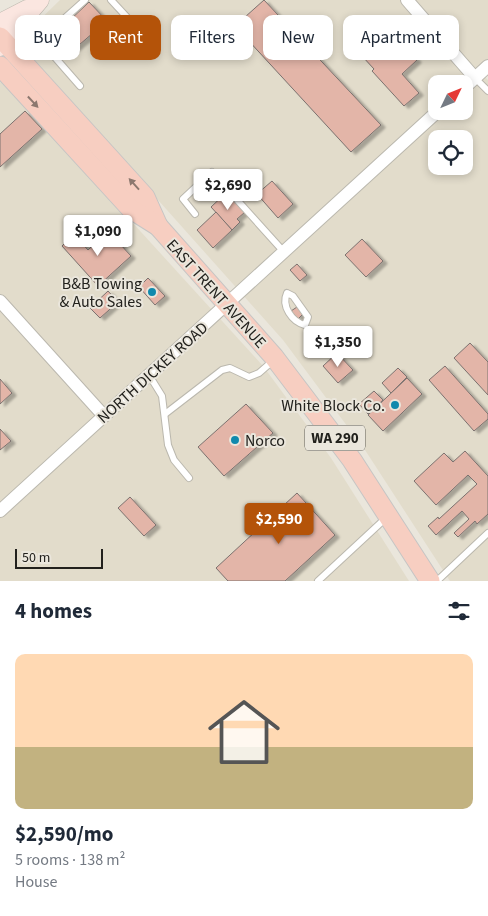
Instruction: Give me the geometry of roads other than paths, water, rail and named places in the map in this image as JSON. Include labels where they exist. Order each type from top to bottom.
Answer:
[{"type":"main road","name":"EAST TRENT AVENUE","points":[[2,42],[145,197],[158,226]]},
{"type":"main road","name":"EAST TRENT AVENUE","points":[[0,66],[131,209],[158,226],[276,359],[347,453],[430,581]]},
{"type":"street","points":[[407,0],[476,78]]},
{"type":"street","points":[[0,23],[36,3]]},
{"type":"street","points":[[2,42],[36,3]]},
{"type":"street","points":[[473,80],[488,66]]},
{"type":"street","name":"NORTH DICKEY ROAD","points":[[0,511],[428,120]]},
{"type":"street","points":[[0,301],[104,416]]},
{"type":"lane","points":[[80,86],[45,46],[47,34],[85,0]]},
{"type":"lane","points":[[111,0],[125,15]]},
{"type":"lane","points":[[476,78],[488,91]]},
{"type":"lane","points":[[196,214],[183,200],[212,172],[284,252]]},
{"type":"lane","points":[[287,293],[293,296],[308,317],[305,325],[298,324],[285,307],[284,300],[287,293]]},
{"type":"lane","points":[[166,414],[222,370],[230,368],[248,378],[259,373],[276,359]]},
{"type":"lane","points":[[149,374],[162,396],[166,414],[168,445],[174,460],[189,478]]},
{"type":"lane","points":[[318,581],[388,516]]},
{"type":"lane","points":[[437,581],[488,533]]},
{"type":"place","name":"B&B Towing & Auto Sales","points":[[152,292]]},
{"type":"place","name":"White Block Co.","points":[[395,405]]},
{"type":"place","name":"Norco","points":[[235,440]]}]
